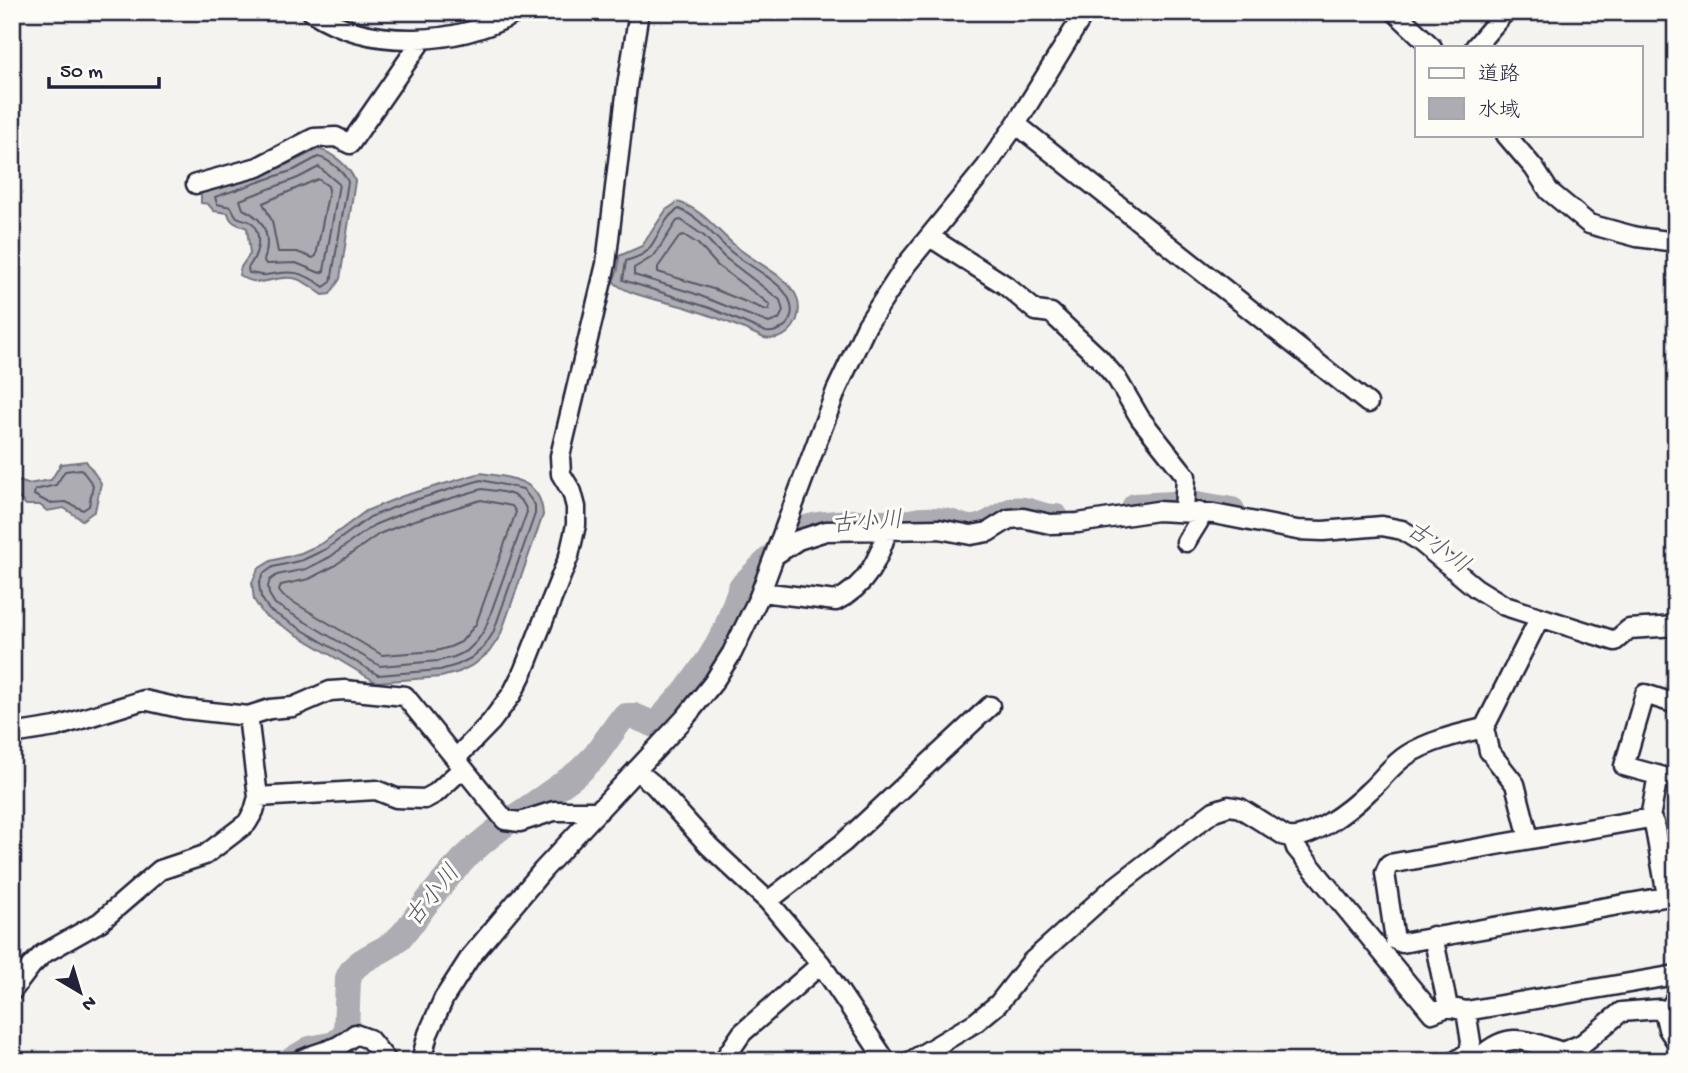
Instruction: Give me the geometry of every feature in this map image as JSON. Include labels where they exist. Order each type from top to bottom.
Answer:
[{"type":"street","points":[[312,12],[367,34],[422,40],[495,25],[518,12]]},
{"type":"street","points":[[258,797],[376,790],[396,798],[425,800],[436,793],[491,722],[512,694],[523,672],[569,556],[576,526],[576,507],[572,492],[561,474],[561,456],[606,264],[639,12]]},
{"type":"street","points":[[421,1061],[428,1034],[444,998],[471,956],[543,870],[685,718],[713,683],[745,629],[851,356],[882,299],[960,202],[1016,124],[1085,12]]},
{"type":"street","points":[[1395,12],[1431,46]]},
{"type":"street","points":[[1476,46],[1505,12]]},
{"type":"street","points":[[196,184],[258,167],[314,138],[336,137],[349,144],[422,40]]},
{"type":"street","points":[[1016,124],[1368,403]]},
{"type":"street","points":[[1507,136],[1549,191],[1589,224],[1637,237],[1676,242]]},
{"type":"street","points":[[930,237],[1005,285],[1036,311],[1051,313],[1099,358],[1117,379],[1140,418],[1186,476],[1192,512],[1199,521],[1186,542]]},
{"type":"street","points":[[775,555],[798,540],[826,531],[939,529],[971,535],[988,532],[1009,519],[1023,518],[1051,524],[1079,523],[1157,511],[1192,512],[1261,521],[1297,530],[1323,531],[1382,526],[1402,530],[1418,540],[1476,589],[1506,606],[1615,641],[1629,629],[1676,626]]},
{"type":"street","points":[[761,592],[836,601],[857,588],[873,568],[881,555],[887,530]]},
{"type":"street","points":[[1529,838],[1515,784],[1489,751],[1484,728],[1541,617]]},
{"type":"street","points":[[12,734],[57,727],[144,700],[184,709],[248,716],[270,709],[293,707],[330,691],[405,696],[505,820],[520,822],[554,811],[599,811]]},
{"type":"street","points":[[1650,818],[1667,776],[1624,766],[1646,694],[1676,704]]},
{"type":"street","points":[[768,901],[843,843],[990,706]]},
{"type":"street","points":[[12,991],[31,965],[43,954],[100,922],[160,870],[205,855],[247,822],[258,797],[248,716]]},
{"type":"street","points":[[1293,839],[1335,819],[1371,791],[1385,773],[1409,753],[1484,728]]},
{"type":"street","points":[[636,770],[654,785],[709,846],[768,901],[821,964],[886,1061]]},
{"type":"street","points":[[911,1061],[976,1023],[998,1003],[1031,962],[1110,891],[1214,811],[1229,806],[1240,808],[1293,839],[1296,848],[1432,1013],[1676,975]]},
{"type":"street","points":[[1650,818],[1654,822],[1671,896],[1402,943],[1395,940],[1385,873],[1389,864],[1650,818]]},
{"type":"street","points":[[1433,936],[1475,1057],[1495,1043],[1514,1040],[1532,1041],[1562,1052],[1581,1044],[1621,1012],[1659,1009],[1672,1005]]},
{"type":"street","points":[[723,1061],[742,1033],[821,964]]},
{"type":"street","points":[[1672,1005],[1665,1016],[1676,1041]]},
{"type":"street","points":[[299,1061],[317,1052],[336,1049],[355,1034],[369,1040],[387,1061]]},
{"type":"water","points":[[318,149],[340,161],[355,181],[340,279],[330,294],[323,295],[293,278],[261,282],[239,275],[250,254],[247,228],[233,222],[228,213],[214,211],[208,204],[201,203],[201,192],[261,175]]},
{"type":"water","points":[[678,202],[704,216],[738,248],[789,285],[798,300],[799,310],[793,327],[787,333],[776,338],[764,338],[683,306],[628,291],[613,281],[618,270],[619,256],[642,246],[666,210]]},
{"type":"water","points":[[86,461],[101,483],[95,511],[82,520],[64,508],[47,511],[40,505],[26,505],[20,499],[12,497],[12,479],[28,484],[51,480],[61,464]]},
{"type":"water","points":[[481,473],[513,479],[530,487],[537,494],[543,515],[500,636],[489,652],[475,664],[441,677],[376,682],[264,615],[254,600],[252,583],[258,569],[271,561],[301,553],[323,543],[366,511],[403,496]]},
{"type":"waterway","name":"古小川","points":[[1135,506],[1191,503],[1232,510]]},
{"type":"waterway","name":"古小川","points":[[290,1061],[310,1049],[335,1044],[346,1033],[348,978],[352,971],[401,936],[440,886],[476,847],[580,771],[626,716],[634,716],[655,725],[687,690],[710,658],[725,632],[741,587],[797,532],[835,523],[926,520],[974,528],[1018,509],[1056,517]]}]
